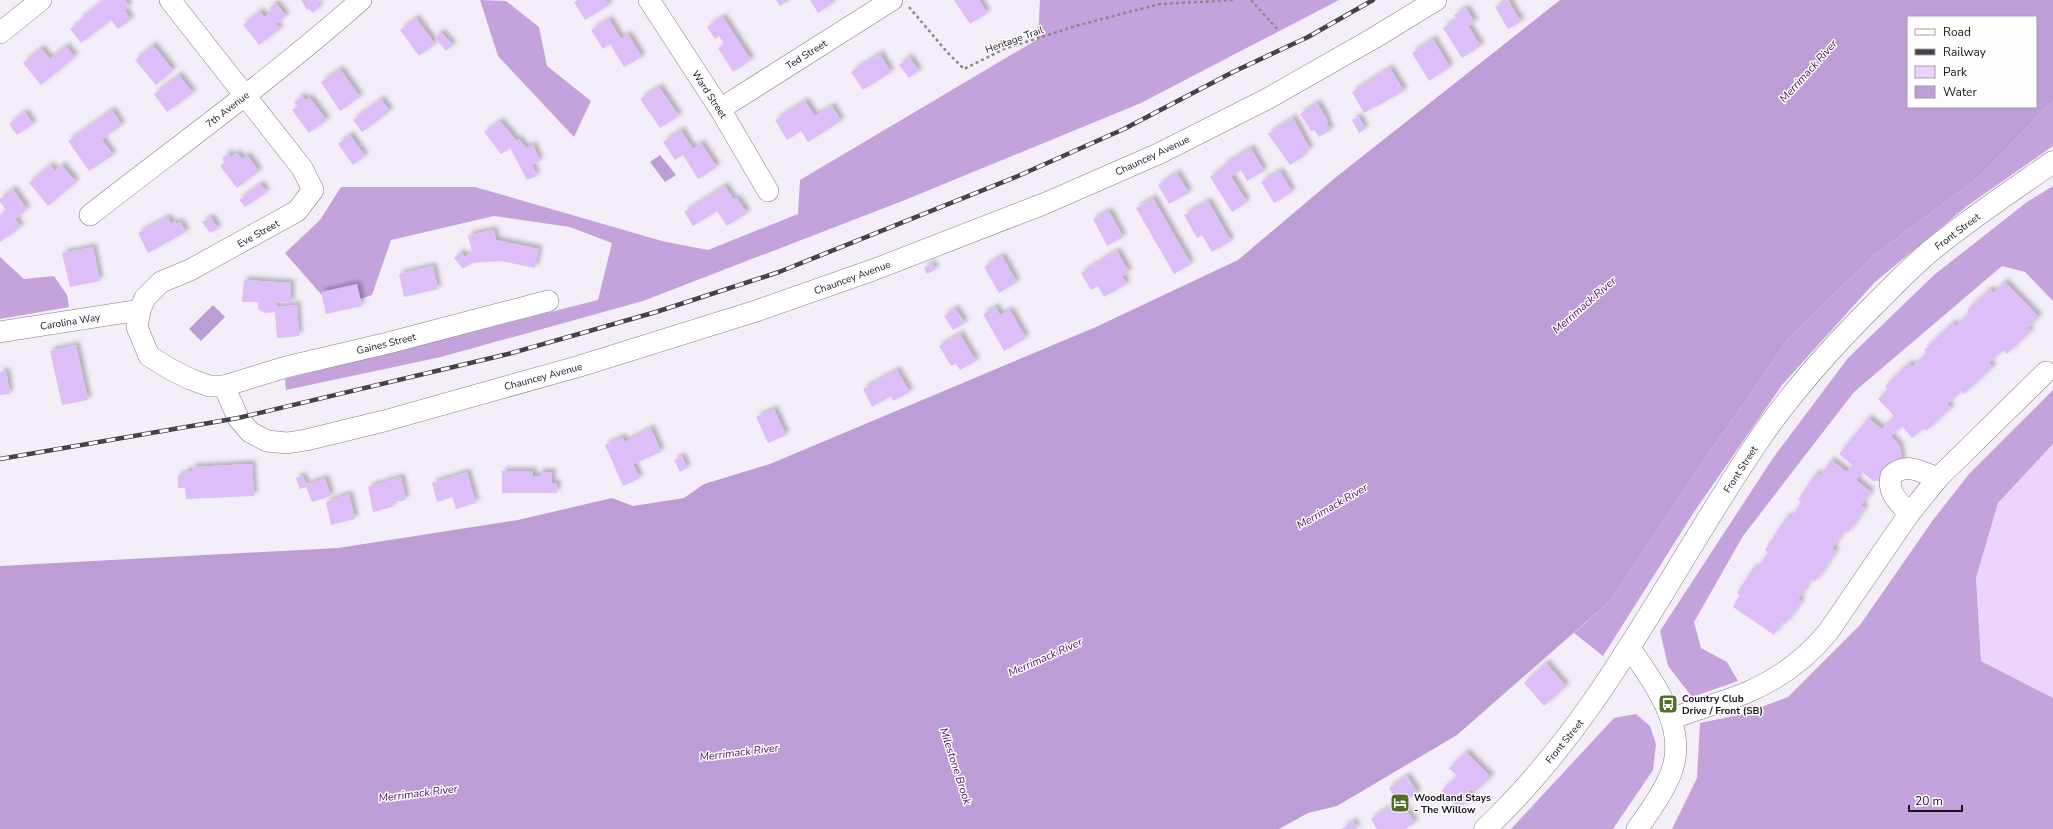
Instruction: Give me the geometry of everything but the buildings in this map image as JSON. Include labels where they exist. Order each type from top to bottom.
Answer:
[{"type":"main road","name":"Front Street","points":[[1485,829],[1527,786],[1584,715],[1630,648],[1741,467],[1769,426],[1816,367],[1902,276],[1933,248],[2000,198],[2053,162]]},
{"type":"street","points":[[0,33],[41,0]]},
{"type":"street","name":"Eve Street","points":[[170,0],[302,168],[313,190],[297,211],[203,262],[161,282],[145,298],[140,310],[137,327],[148,356],[170,370],[190,380],[208,386],[224,386]]},
{"type":"street","name":"7th Avenue","points":[[90,215],[245,95],[331,27],[362,0]]},
{"type":"street","name":"Ward Street","points":[[649,0],[720,109],[768,191]]},
{"type":"street","name":"Chauncey Avenue","points":[[224,386],[238,418],[250,432],[267,442],[287,443],[306,440],[580,366],[756,311],[866,273],[1046,203],[1158,154],[1267,99],[1374,38],[1436,0]]},
{"type":"street","name":"Ted Street","points":[[720,109],[900,3]]},
{"type":"street","name":"Gaines Street","points":[[224,386],[286,367],[388,343],[548,300]]},
{"type":"street","name":"Carolina Way","points":[[0,332],[140,310]]},
{"type":"street","points":[[1672,719],[1695,709],[1747,693],[1772,681],[1794,667],[1813,650],[1828,632],[1909,514],[1938,478],[2046,372]]},
{"type":"street","points":[[1909,514],[1894,497],[1889,485],[1891,476],[1902,468],[1910,468],[1938,478]]},
{"type":"street","points":[[1630,648],[1660,693],[1672,719],[1677,742],[1674,762],[1668,782],[1637,829]]},
{"type":"path","points":[[1159,0],[1160,4]]},
{"type":"path","name":"Heritage Trail","points":[[900,3],[964,69],[1012,47],[1079,25],[1160,4],[1235,0]]},
{"type":"path","points":[[1251,0],[1279,31]]},
{"type":"green space","points":[[2053,444],[2053,698],[1981,661],[1976,578],[1998,503]]},
{"type":"shaded area","points":[[480,0],[506,1],[539,27],[547,66],[591,101],[574,137],[498,56]]},
{"type":"shaded area","points":[[1040,0],[1339,0],[1141,103],[905,200],[643,301],[441,357],[286,390],[285,379],[598,300],[612,243],[570,227],[494,216],[391,240],[372,295],[333,308],[285,253],[320,220],[341,187],[475,187],[662,241],[708,250],[798,214],[800,180],[1038,39]]},
{"type":"shaded area","points":[[2053,101],[2053,146],[1967,206],[1875,282],[1782,385],[1694,512],[1603,656],[1574,633],[1610,601],[1698,469],[1789,338],[1873,256],[1975,180]]},
{"type":"shaded area","points":[[2053,186],[2053,301],[2025,272],[2002,266],[1854,392],[1743,536],[1694,622],[1701,648],[1727,662],[1738,681],[1692,697],[1668,666],[1660,631],[1773,458],[1848,358],[1934,275],[2027,202]]},
{"type":"shaded area","points":[[0,257],[24,279],[54,276],[67,295],[69,307],[0,319]]},
{"type":"shaded area","points":[[2053,390],[2053,444],[1998,503],[1976,578],[1981,661],[2053,698],[2053,829],[1672,829],[1697,778],[1700,723],[1743,714],[1788,697],[1860,625],[1933,520],[1969,474]]},
{"type":"shaded area","points":[[1636,714],[1650,726],[1656,744],[1653,770],[1613,829],[1511,829],[1614,718]]},
{"type":"water","points":[[1560,0],[2053,0],[2053,101],[1975,180],[1873,256],[1789,338],[1698,469],[1610,601],[1457,735],[1337,806],[1308,813],[1279,829],[0,829],[0,566],[338,548],[518,520],[612,498],[633,506],[684,498],[704,484],[770,464],[1096,327],[1238,260],[1335,178]]},
{"type":"water","points":[[660,155],[676,175],[665,182],[650,162]]},
{"type":"water","points":[[213,305],[225,317],[201,341],[189,329]]},
{"type":"railway","points":[[0,459],[238,418],[508,354],[656,312],[779,272],[1018,176],[1124,129],[1233,72],[1308,37],[1373,0]]},
{"type":"place","name":"Country Club Drive / Front (SB)","points":[[1668,704]]},
{"type":"place","name":"Woodland Stays - The Willow","points":[[1400,803]]},
{"type":"water label","name":"Merrimack River","points":[[1808,71]]},
{"type":"water label","name":"Merrimack River","points":[[1584,305]]},
{"type":"water label","name":"Merrimack River","points":[[1332,506]]},
{"type":"water label","name":"Merrimack River","points":[[1045,657]]},
{"type":"water label","name":"Merrimack River","points":[[739,752]]},
{"type":"water label","name":"Milestone Brook","points":[[956,766]]},
{"type":"water label","name":"Merrimack River","points":[[418,793]]}]
